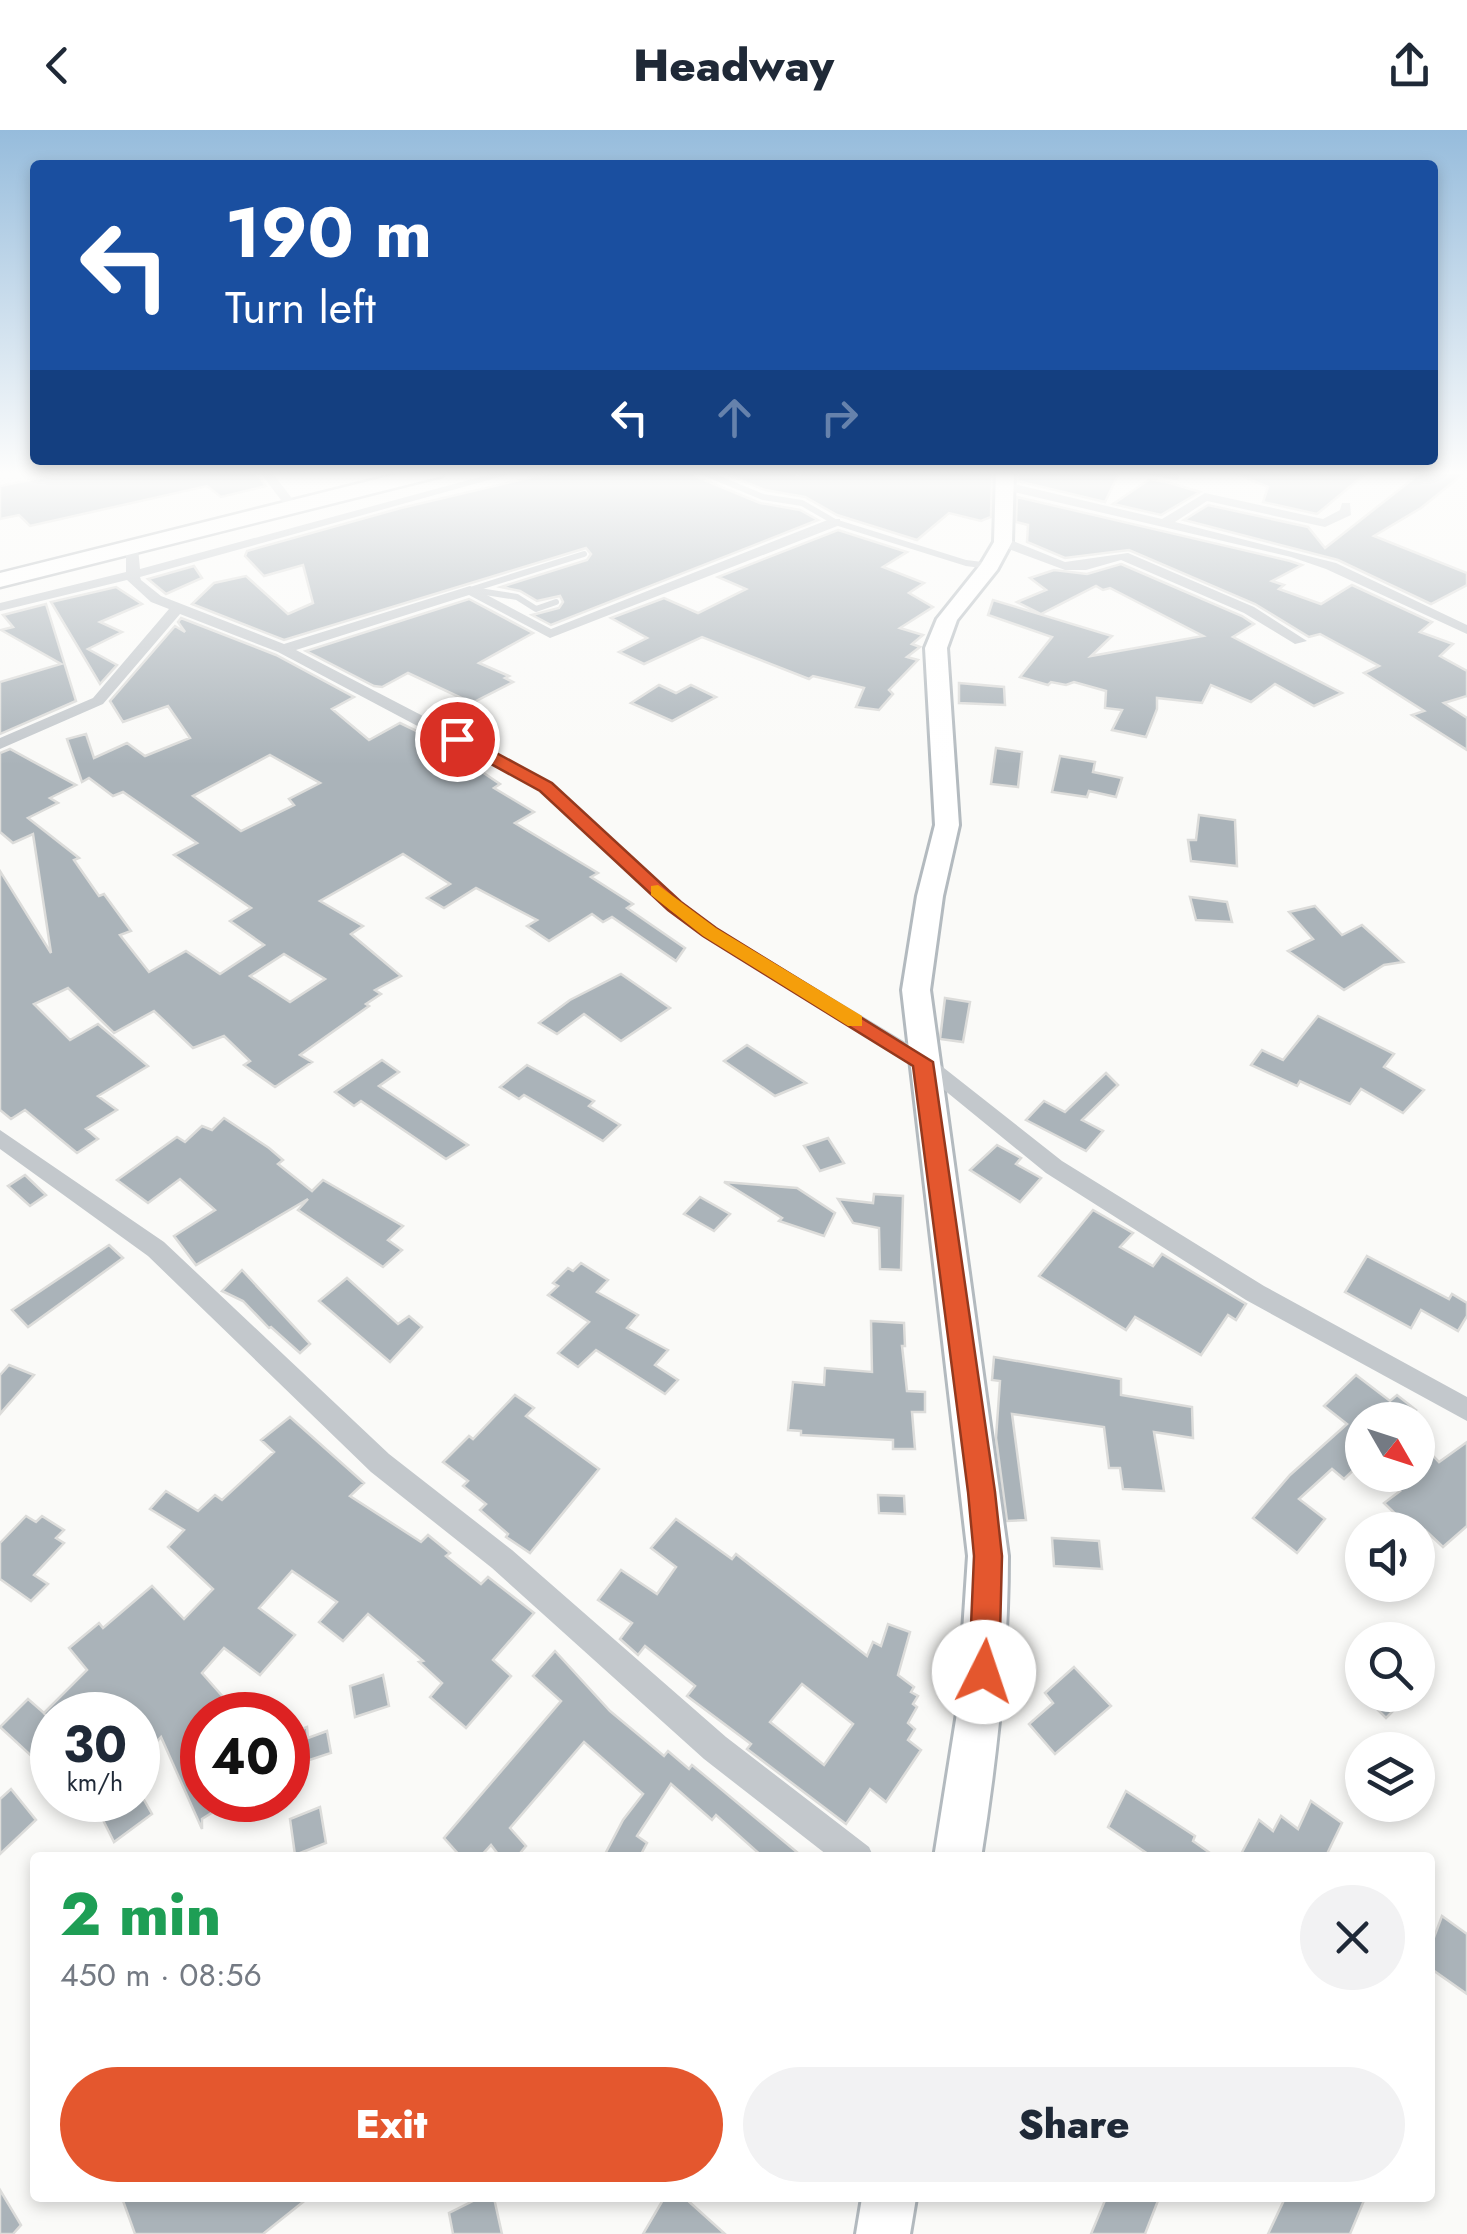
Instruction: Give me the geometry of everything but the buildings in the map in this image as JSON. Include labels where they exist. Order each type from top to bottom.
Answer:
[{"type":"highway","points":[[0,580],[44,569]]},
{"type":"street","points":[[132,569],[132,575],[156,599],[284,649],[546,787],[675,906],[710,932],[923,1062],[1071,1178],[1254,1293],[1467,1410]]},
{"type":"street","points":[[0,607],[153,569]]},
{"type":"street","points":[[284,649],[470,590],[550,634],[715,569]]},
{"type":"street","points":[[958,1852],[978,1746],[988,1635],[988,1556],[916,990],[930,896],[948,825],[936,648],[947,619],[985,569]]},
{"type":"street","points":[[1154,569],[1249,610],[1300,641]]},
{"type":"street","points":[[1337,569],[1467,630]]},
{"type":"street","points":[[0,744],[98,701],[175,611]]},
{"type":"street","points":[[0,1138],[156,1249],[380,1463],[502,1558],[714,1748],[850,1852]]},
{"type":"street","points":[[883,2234],[889,2202]]},
{"type":"lane","points":[[470,590],[536,569]]},
{"type":"lane","points":[[470,590],[517,597],[536,609],[556,602]]},
{"type":"slow traffic","points":[[658,891],[710,932],[855,1021]]},
{"type":"route","points":[[457,739],[546,787],[675,906],[710,932],[923,1062],[982,1492],[988,1556],[984,1672]]}]
